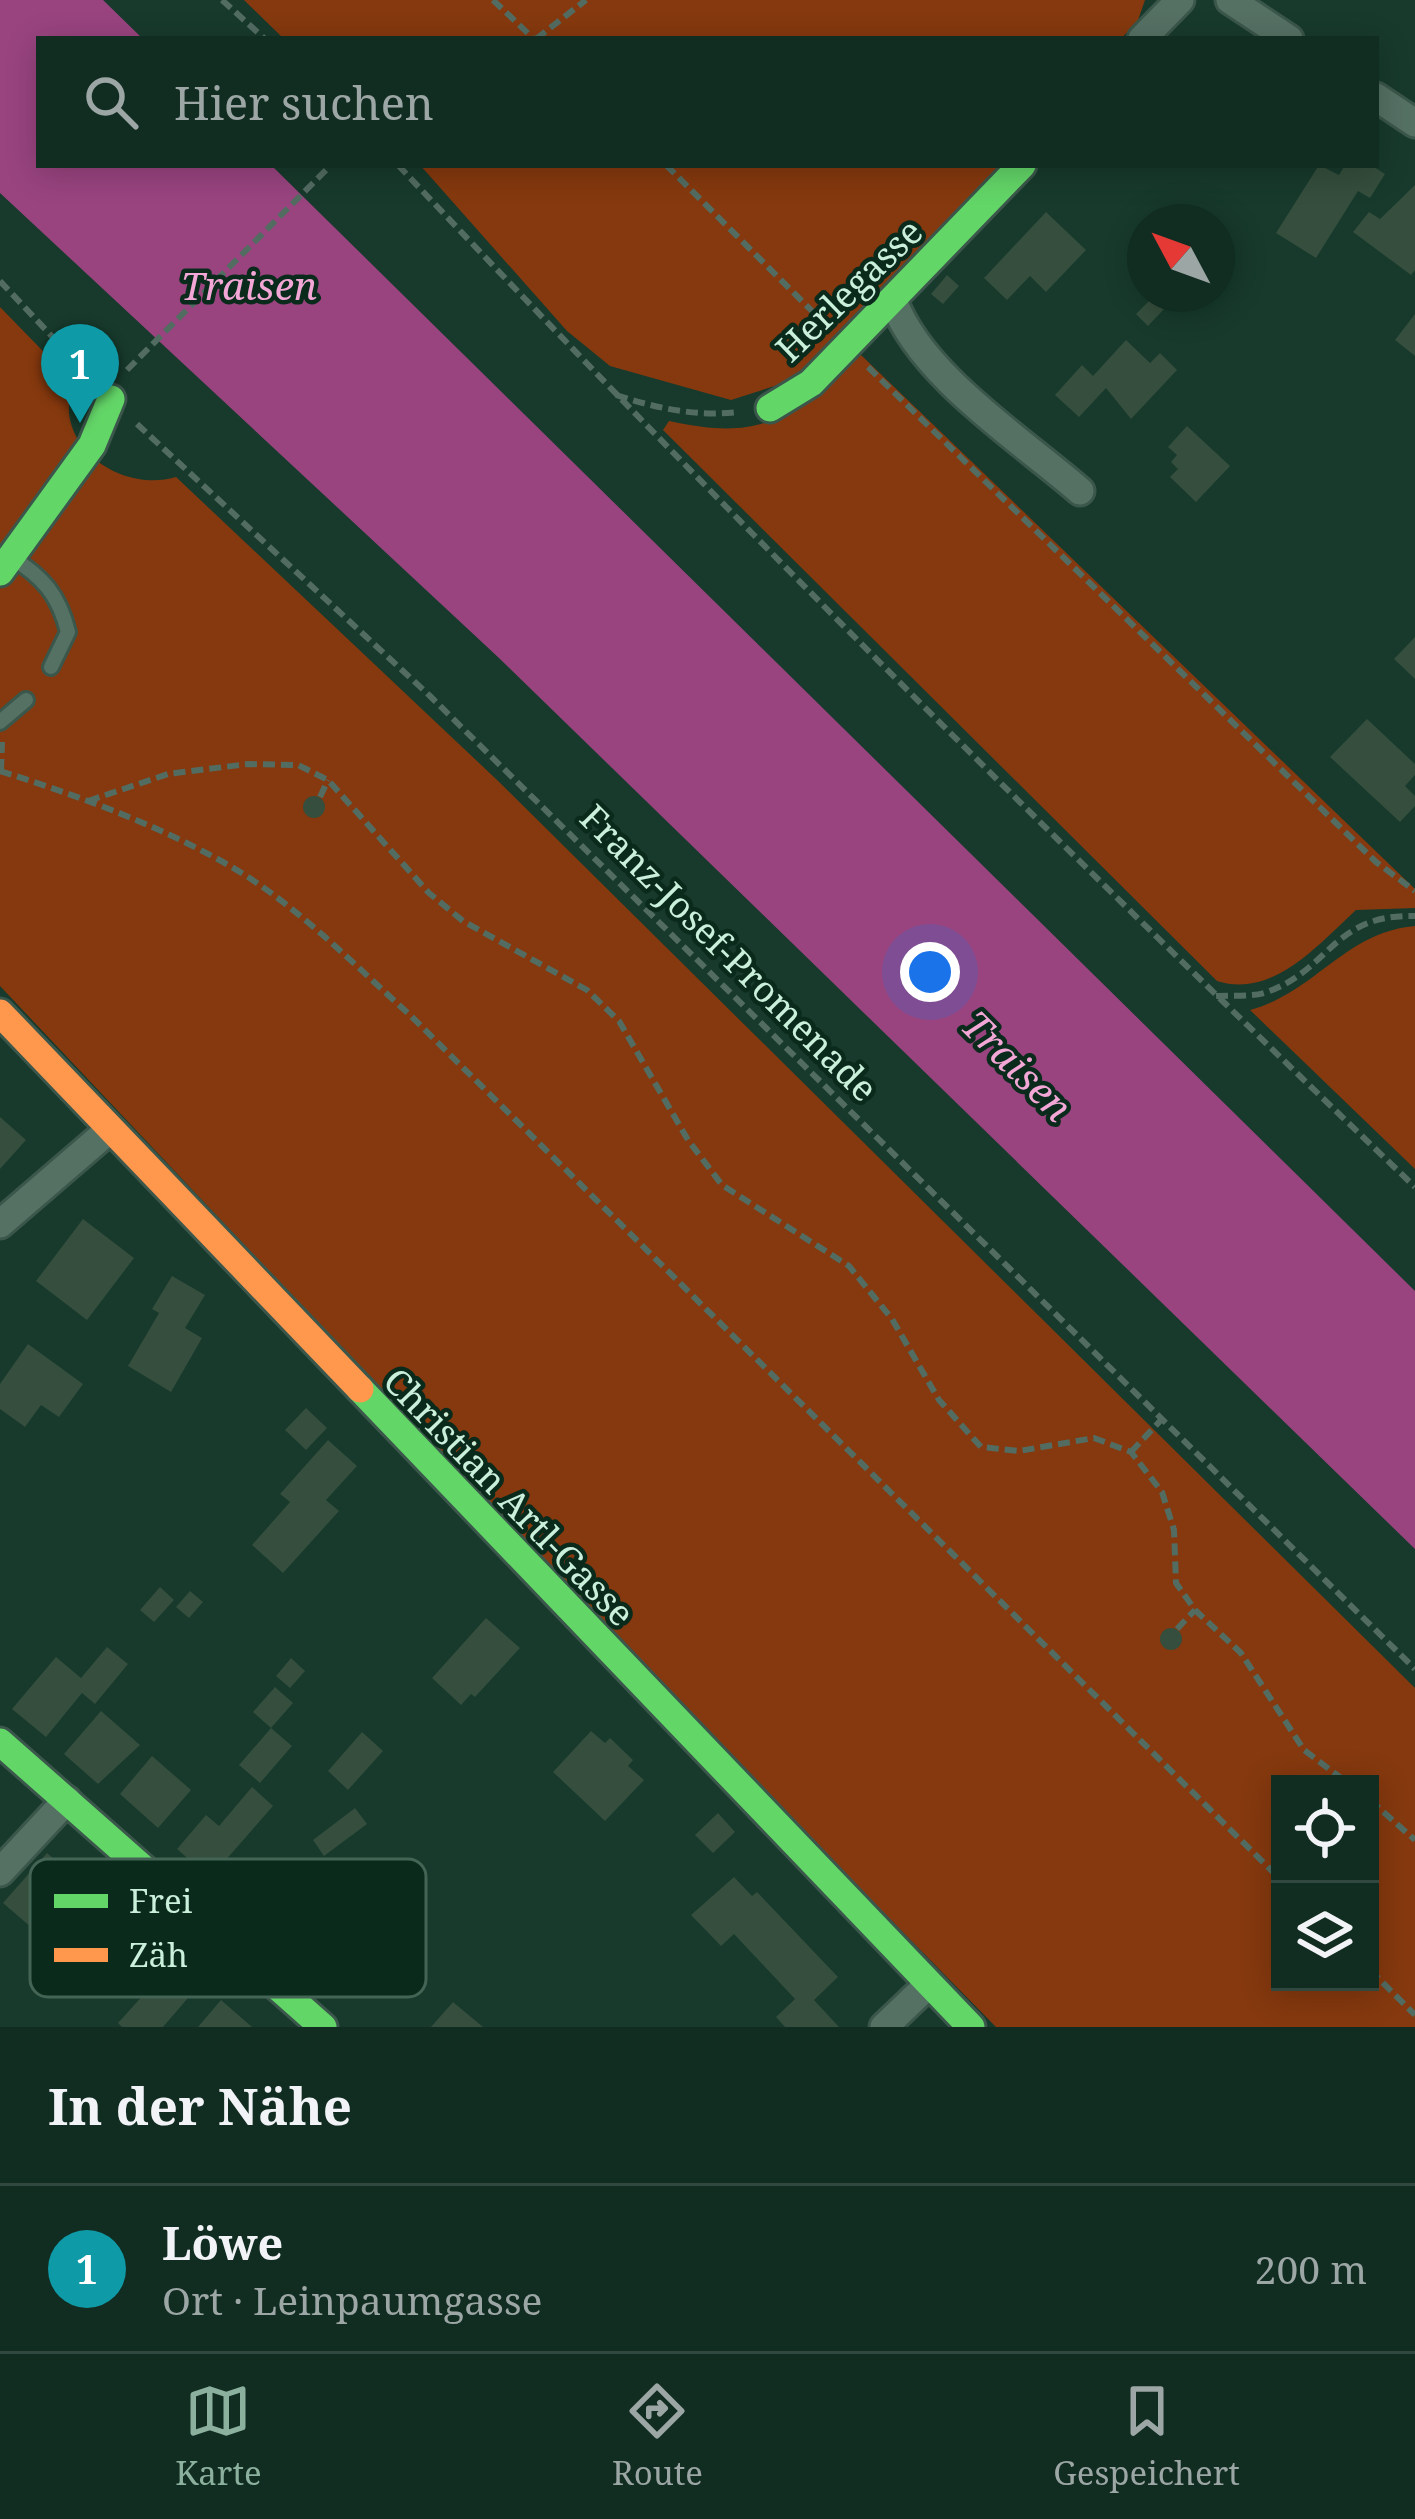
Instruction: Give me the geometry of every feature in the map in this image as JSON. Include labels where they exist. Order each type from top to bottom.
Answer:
[{"type":"street","points":[[1145,36],[1180,0]]},
{"type":"street","points":[[1230,0],[1284,36]]},
{"type":"street","points":[[1379,99],[1415,123]]},
{"type":"street","name":"Herlegasse","points":[[770,408],[811,383],[1019,168]]},
{"type":"street","points":[[893,300],[903,327],[926,357],[1080,491]]},
{"type":"street","points":[[5,565],[92,445],[116,388]]},
{"type":"street","name":"Christian Artl-Gasse","points":[[0,1013],[108,1131],[971,2027]]},
{"type":"street","points":[[0,1224],[108,1131]]},
{"type":"street","points":[[0,1742],[134,1859]]},
{"type":"street","points":[[0,1872],[67,1800]]},
{"type":"street","points":[[884,2027],[928,1984]]},
{"type":"street","points":[[289,1997],[323,2027]]},
{"type":"lane","points":[[5,565],[37,574],[61,601],[68,632],[51,667]]},
{"type":"lane","points":[[0,722],[26,700]]},
{"type":"path","points":[[222,0],[262,36]]},
{"type":"path","points":[[494,0],[532,36]]},
{"type":"path","points":[[539,36],[586,0]]},
{"type":"path","points":[[116,388],[328,168]]},
{"type":"path","points":[[401,168],[613,394],[1216,996],[1415,1187]]},
{"type":"path","points":[[669,168],[1376,862],[1415,891]]},
{"type":"path","name":"Franz-Josef-Promenade","points":[[0,281],[430,696],[1415,1669]]},
{"type":"path","points":[[613,394],[653,407],[712,415],[770,408]]},
{"type":"path","points":[[88,801],[168,774],[248,764],[298,765],[328,780],[429,893],[463,921],[587,990],[619,1021],[688,1140],[722,1185],[849,1266],[892,1319],[939,1400],[981,1447],[1019,1451],[1094,1438],[1131,1452],[1162,1492],[1174,1530],[1176,1583],[1195,1610],[1241,1653],[1304,1750],[1337,1775]]},
{"type":"path","points":[[0,771],[88,801],[225,862],[303,919],[410,1014],[1271,1871]]},
{"type":"path","points":[[320,797],[328,780]]},
{"type":"path","points":[[1216,996],[1263,993],[1312,965],[1360,921],[1415,916]]},
{"type":"path","points":[[1131,1452],[1162,1418]]},
{"type":"path","points":[[1177,1629],[1195,1610]]},
{"type":"path","points":[[1379,1808],[1415,1840]]},
{"type":"path","points":[[1379,1979],[1415,2015]]},
{"type":"shaded area","points":[[244,0],[1145,0],[1138,20],[1124,36],[281,36]]},
{"type":"shaded area","points":[[423,168],[1003,168],[844,339],[784,383],[731,400],[610,366],[567,331]]},
{"type":"shaded area","points":[[0,307],[74,383],[69,405],[72,425],[95,459],[133,478],[176,477],[496,779],[1415,1688],[1415,2027],[996,2027],[656,1681],[0,986]]},
{"type":"shaded area","points":[[861,355],[1415,889],[1415,908],[1356,910],[1310,953],[1275,976],[1237,985],[1217,981],[663,430],[669,421],[731,428],[775,419]]},
{"type":"shaded area","points":[[1415,926],[1415,1169],[1250,1010],[1294,990],[1369,939]]},
{"type":"water","name":"Traisen","points":[[0,0],[103,0],[140,36],[36,36],[36,168],[274,168],[1415,1291],[1415,1549],[499,658],[0,193]]},
{"type":"building","points":[[1317,168],[1339,175],[1343,168],[1376,168],[1385,174],[1370,198],[1358,191],[1316,258],[1276,233]]},
{"type":"building","points":[[1415,185],[1415,270],[1411,275],[1353,232],[1369,212],[1380,219]]},
{"type":"building","points":[[1046,212],[1086,250],[1046,292],[1030,276],[1007,300],[984,278]]},
{"type":"building","points":[[947,275],[959,286],[943,304],[931,294]]},
{"type":"building","points":[[1138,312],[1161,312],[1148,326]]},
{"type":"building","points":[[1415,314],[1415,356],[1395,340]]},
{"type":"building","points":[[1126,340],[1150,363],[1160,353],[1177,370],[1131,419],[1106,388],[1079,417],[1055,395],[1082,365],[1093,376]]},
{"type":"building","points":[[1187,426],[1230,466],[1196,502],[1170,477],[1178,469],[1171,462],[1177,455],[1168,447]]},
{"type":"building","points":[[1415,637],[1415,679],[1394,659]]},
{"type":"building","points":[[1367,719],[1415,764],[1415,775],[1405,786],[1415,796],[1415,806],[1400,822],[1330,757]]},
{"type":"building","points":[[314,796],[325,807],[314,818],[303,807]]},
{"type":"building","points":[[0,1117],[26,1140],[0,1169]]},
{"type":"building","points":[[83,1219],[134,1258],[87,1320],[36,1281]]},
{"type":"building","points":[[172,1276],[205,1295],[185,1328],[202,1338],[171,1392],[128,1366],[159,1313],[152,1309]]},
{"type":"building","points":[[28,1344],[83,1384],[59,1417],[41,1405],[25,1427],[0,1409],[0,1384]]},
{"type":"building","points":[[306,1408],[327,1428],[306,1450],[285,1430]]},
{"type":"building","points":[[328,1440],[357,1466],[326,1500],[339,1511],[283,1573],[252,1545],[290,1502],[280,1494]]},
{"type":"building","points":[[160,1587],[174,1600],[154,1622],[140,1610]]},
{"type":"building","points":[[190,1591],[203,1602],[189,1618],[176,1607]]},
{"type":"building","points":[[486,1618],[520,1648],[475,1697],[471,1694],[461,1705],[432,1678]]},
{"type":"building","points":[[1171,1628],[1182,1639],[1171,1650],[1160,1639]]},
{"type":"building","points":[[107,1647],[128,1664],[95,1704],[82,1693],[46,1737],[12,1709],[56,1657],[81,1678]]},
{"type":"building","points":[[291,1658],[305,1671],[290,1688],[276,1676]]},
{"type":"building","points":[[275,1687],[293,1703],[271,1728],[253,1712]]},
{"type":"building","points":[[101,1711],[140,1745],[98,1784],[64,1754]]},
{"type":"building","points":[[271,1728],[292,1746],[260,1783],[239,1765]]},
{"type":"building","points":[[591,1731],[605,1743],[610,1738],[633,1760],[628,1766],[644,1780],[605,1821],[553,1772]]},
{"type":"building","points":[[362,1732],[383,1751],[348,1790],[328,1771]]},
{"type":"building","points":[[152,1756],[191,1790],[158,1828],[120,1794]]},
{"type":"building","points":[[252,1787],[273,1806],[227,1859],[188,1859],[177,1849],[206,1815],[219,1826]]},
{"type":"building","points":[[355,1808],[367,1824],[324,1856],[313,1840]]},
{"type":"building","points":[[718,1813],[735,1832],[713,1853],[695,1835]]},
{"type":"building","points":[[30,1872],[30,1926],[3,1903]]},
{"type":"building","points":[[734,1877],[752,1896],[757,1892],[838,1977],[814,2000],[839,2027],[785,2027],[776,2017],[795,1999],[734,1934],[721,1946],[691,1915]]},
{"type":"building","points":[[141,1997],[189,1997],[163,2027],[122,2027],[118,2023]]},
{"type":"building","points":[[221,2000],[252,2027],[198,2027]]},
{"type":"building","points":[[453,2002],[483,2027],[431,2027]]},
{"type":"traffic: fast","points":[[770,408],[811,383],[1019,168]]},
{"type":"traffic: fast","points":[[0,572],[92,445],[111,399]]},
{"type":"traffic: fast","points":[[360,1389],[971,2027]]},
{"type":"traffic: fast","points":[[0,1742],[133,1859]]},
{"type":"traffic: fast","points":[[289,1997],[323,2027]]},
{"type":"traffic: slow","points":[[0,1013],[360,1389]]},
{"type":"place","name":"Löwe","points":[[80,423]]}]
